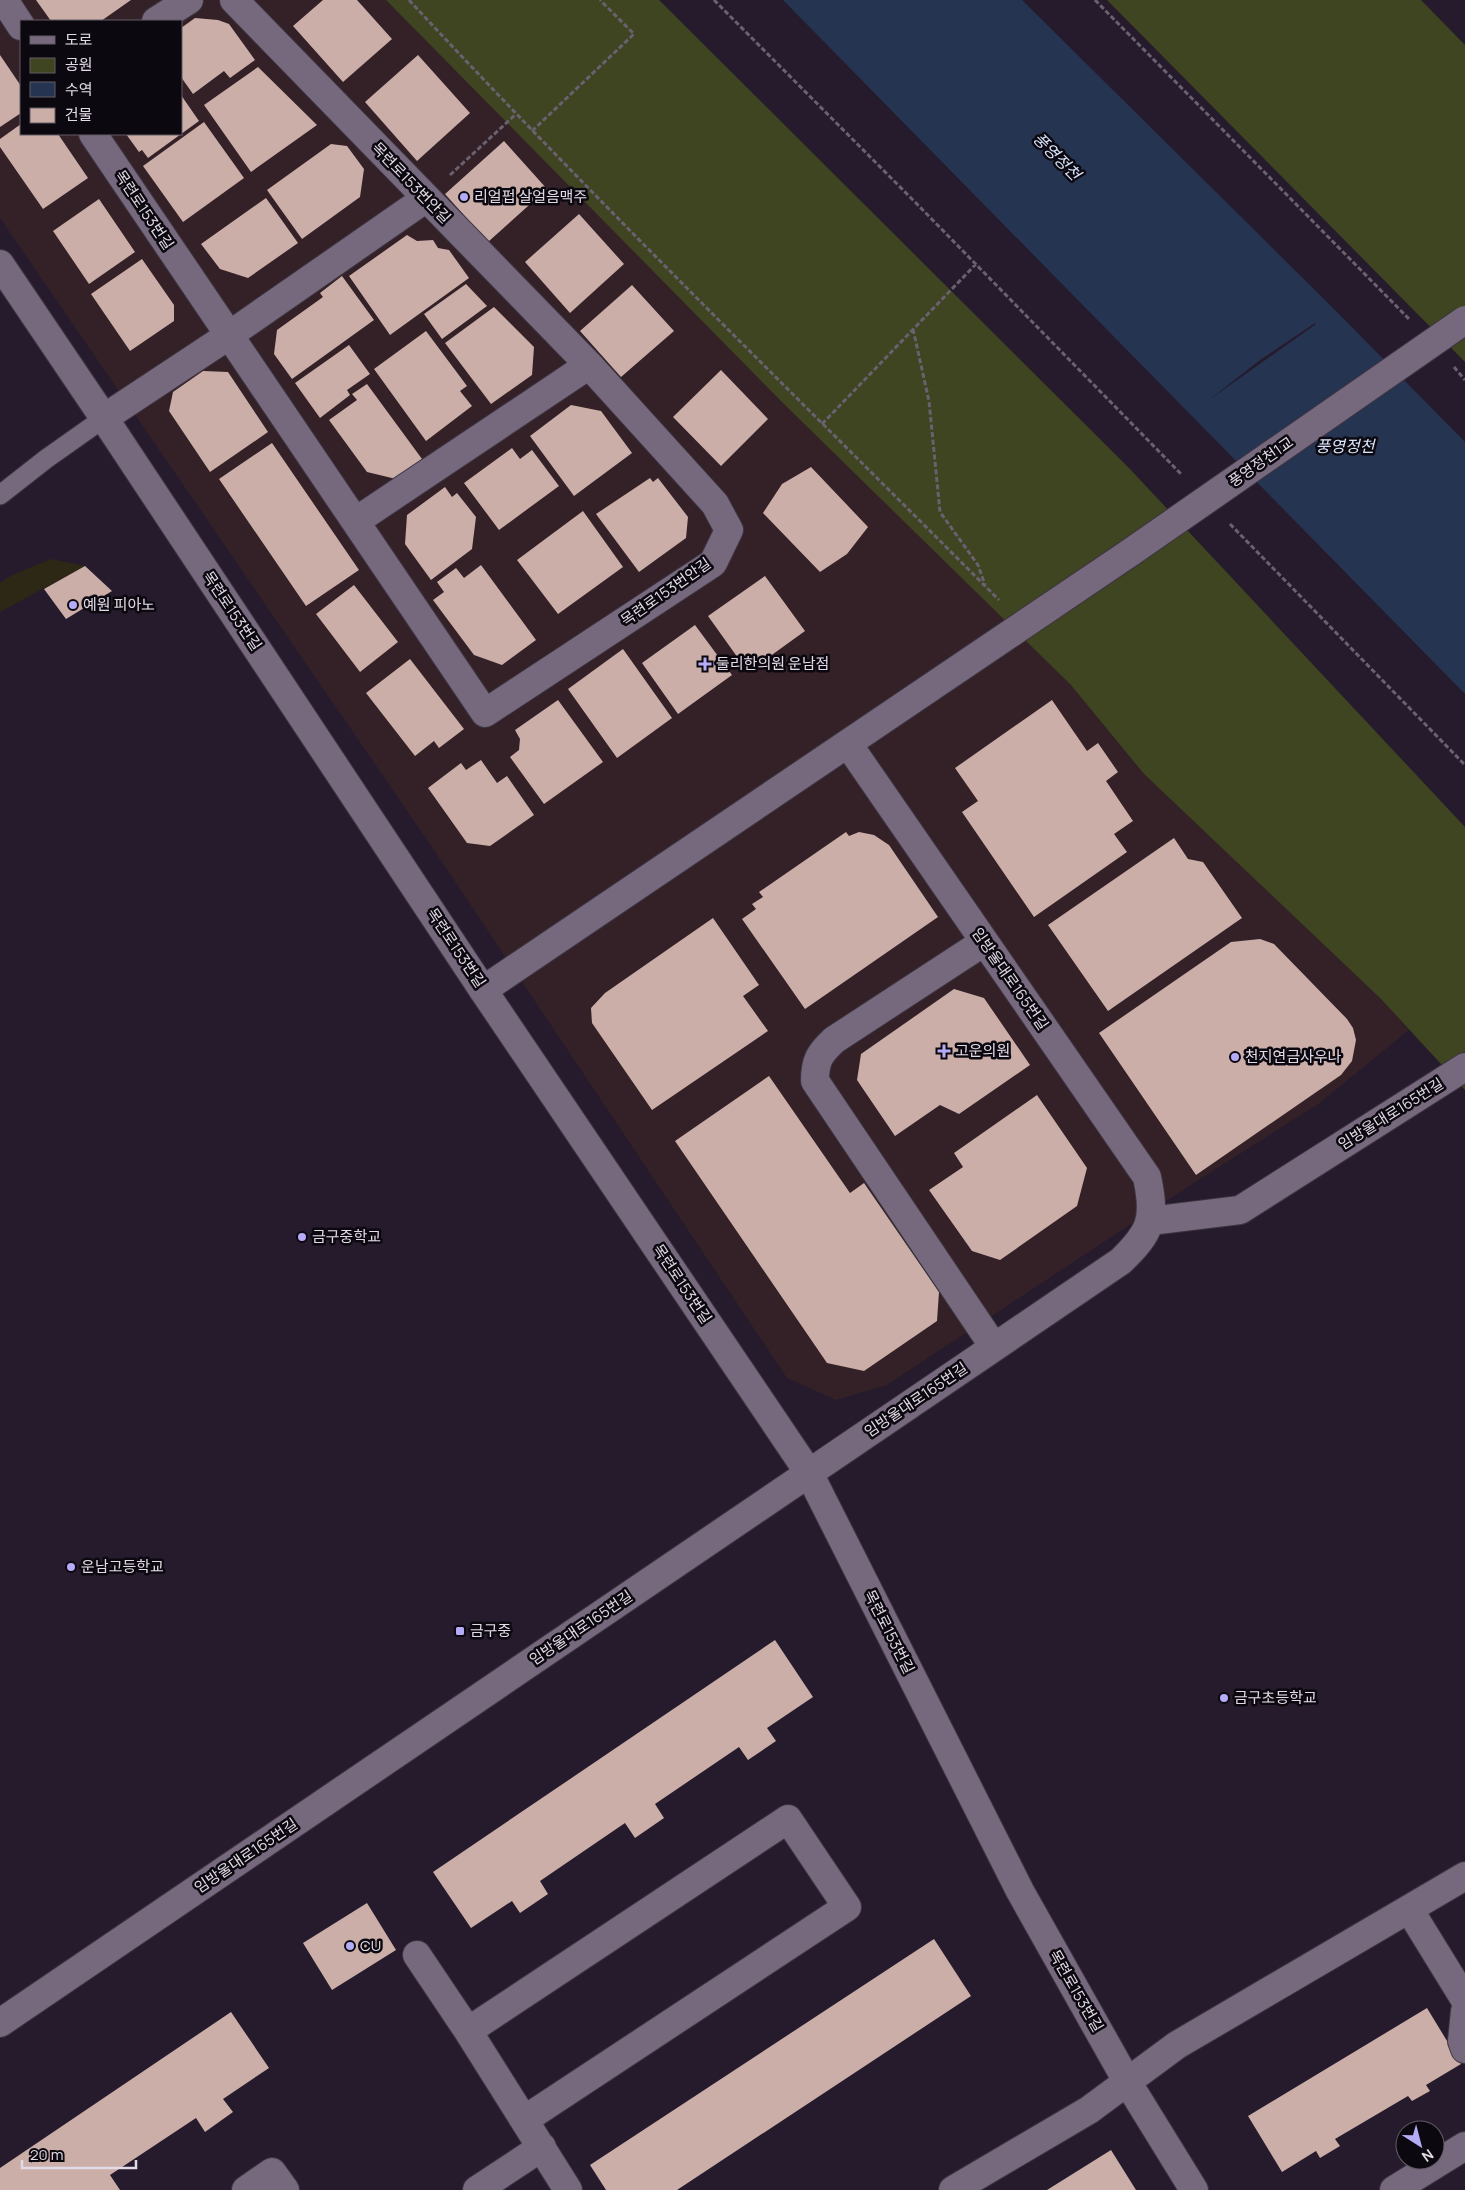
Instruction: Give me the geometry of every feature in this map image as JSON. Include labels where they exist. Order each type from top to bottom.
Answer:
[{"type":"street","points":[[4,0],[20,24]]},
{"type":"street","points":[[158,20],[189,0]]},
{"type":"street","name":"목련로153번안길","points":[[234,0],[589,365],[715,504],[729,530],[713,562],[485,713]]},
{"type":"street","name":"목련로153번길","points":[[94,135],[485,713]]},
{"type":"street","points":[[104,418],[228,336],[426,199]]},
{"type":"street","name":"목련로153번길","points":[[0,264],[483,990],[809,1472],[1020,1891],[1128,2083],[1194,2190]]},
{"type":"street","name":"풍영정천1교","points":[[483,990],[1131,552],[1465,320]]},
{"type":"street","points":[[356,521],[589,365]]},
{"type":"street","name":"임방울대로165번길","points":[[0,2023],[1121,1261],[1140,1242],[1150,1221],[1152,1199],[1147,1177],[848,744]]},
{"type":"street","points":[[984,942],[834,1040],[820,1053],[815,1069],[815,1081],[994,1347]]},
{"type":"street","name":"임방울대로165번길","points":[[1150,1221],[1240,1210],[1465,1066]]},
{"type":"street","points":[[468,2031],[788,1819],[847,1906],[524,2120]]},
{"type":"street","points":[[954,2190],[1089,2110],[1177,2045],[1465,1876]]},
{"type":"street","points":[[1409,1909],[1465,2000]]},
{"type":"street","points":[[417,1955],[468,2031],[568,2190]]},
{"type":"street","points":[[1465,2011],[1462,2041],[1465,2049]]},
{"type":"street","points":[[1394,2190],[1465,2146]]},
{"type":"street","points":[[477,2190],[542,2147]]},
{"type":"street","points":[[246,2190],[272,2172],[284,2190]]},
{"type":"lane","points":[[0,495],[46,459],[104,418]]},
{"type":"path","points":[[409,0],[532,131],[682,285],[1024,625]]},
{"type":"path","points":[[532,131],[634,34],[600,0]]},
{"type":"path","points":[[714,0],[1186,479]]},
{"type":"path","points":[[1095,0],[1414,324]]},
{"type":"path","points":[[426,199],[516,114]]},
{"type":"path","points":[[822,424],[976,264]]},
{"type":"path","points":[[913,329],[929,401],[940,512],[978,565],[986,587]]},
{"type":"path","points":[[1452,366],[1465,380]]},
{"type":"path","points":[[1228,522],[1465,765]]},
{"type":"shaded area","points":[[0,0],[386,0],[1070,684],[1144,774],[1381,999],[1409,1030],[1318,1104],[1172,1197],[887,1385],[836,1400],[787,1378],[434,850],[0,218]]},
{"type":"shaded area","points":[[51,559],[85,566],[0,612],[0,583],[12,575]]},
{"type":"green space","points":[[386,0],[659,0],[1129,468],[1465,827],[1465,1090],[1381,999],[1144,774],[1070,684],[784,404]]},
{"type":"green space","points":[[1107,0],[1421,0],[1465,45],[1465,362]]},
{"type":"water","name":"풍영정천","points":[[783,0],[1022,0],[1335,310],[1465,442],[1465,694]],"holes":[[[1316,324],[1209,400],[1260,360]]]},
{"type":"building","points":[[36,0],[131,0],[102,20],[50,20]]},
{"type":"building","points":[[323,0],[357,0],[392,39],[343,82],[293,26]]},
{"type":"building","points":[[195,18],[218,20],[229,24],[255,60],[230,78],[224,71],[193,94],[182,78],[182,27]]},
{"type":"building","points":[[0,55],[20,85],[20,114],[0,127]]},
{"type":"building","points":[[418,55],[470,113],[417,161],[365,102]]},
{"type":"building","points":[[258,67],[317,125],[251,172],[204,105]]},
{"type":"building","points":[[182,96],[199,121],[182,133]]},
{"type":"building","points":[[204,122],[244,178],[183,222],[143,166]]},
{"type":"building","points":[[20,125],[20,135],[59,135],[88,178],[43,209],[0,147],[0,139]]},
{"type":"building","points":[[127,135],[180,135],[148,158],[142,150],[139,152]]},
{"type":"building","points":[[504,141],[547,189],[488,242],[445,194]]},
{"type":"building","points":[[331,144],[347,146],[364,169],[360,197],[302,239],[267,190]]},
{"type":"building","points":[[266,198],[298,243],[248,278],[220,269],[201,244]]},
{"type":"building","points":[[99,199],[135,252],[89,284],[53,231]]},
{"type":"building","points":[[579,214],[624,264],[570,313],[525,262]]},
{"type":"building","points":[[407,235],[417,241],[433,240],[438,248],[449,250],[469,278],[390,335],[349,276]]},
{"type":"building","points":[[142,259],[174,305],[174,321],[130,351],[91,294]]},
{"type":"building","points":[[342,276],[374,320],[292,379],[274,354],[277,330],[323,297],[320,293]]},
{"type":"building","points":[[466,284],[487,306],[442,339],[424,314]]},
{"type":"building","points":[[632,285],[674,331],[621,377],[580,331]]},
{"type":"building","points":[[494,307],[534,347],[532,375],[491,404],[445,343]]},
{"type":"building","points":[[426,331],[467,386],[460,391],[472,406],[426,441],[374,369]]},
{"type":"building","points":[[349,345],[370,374],[347,390],[350,395],[320,418],[295,383]]},
{"type":"building","points":[[721,370],[768,419],[721,466],[673,417]]},
{"type":"building","points":[[203,371],[228,372],[268,432],[210,472],[169,411],[173,392]]},
{"type":"building","points":[[367,384],[422,459],[396,479],[367,472],[329,420],[357,400],[352,394]]},
{"type":"building","points":[[571,405],[601,411],[632,453],[574,496],[530,436]]},
{"type":"building","points":[[272,443],[359,570],[306,606],[219,479]]},
{"type":"building","points":[[512,448],[520,459],[532,450],[559,486],[499,530],[464,483]]},
{"type":"building","points":[[811,467],[868,527],[847,554],[820,572],[763,513],[782,484]]},
{"type":"building","points":[[650,478],[653,482],[658,478],[688,517],[686,538],[639,572],[596,514]]},
{"type":"building","points":[[445,487],[452,497],[457,493],[476,517],[472,549],[431,580],[405,544],[407,515]]},
{"type":"building","points":[[583,511],[623,567],[558,614],[517,560]]},
{"type":"building","points":[[481,565],[536,640],[502,665],[474,655],[433,600],[444,592],[437,582],[456,568],[464,578]]},
{"type":"building","name":"예원 피아노","points":[[85,566],[112,591],[66,619],[44,589]]},
{"type":"building","points":[[765,576],[805,631],[748,672],[708,616]]},
{"type":"building","points":[[354,585],[398,642],[360,672],[316,614]]},
{"type":"building","points":[[695,625],[732,675],[678,714],[642,663]]},
{"type":"building","points":[[623,649],[672,718],[617,758],[568,689]]},
{"type":"building","points":[[410,659],[464,729],[439,748],[434,741],[415,756],[366,693]]},
{"type":"building","points":[[558,700],[603,762],[544,804],[510,757],[519,750],[520,739],[515,730]]},
{"type":"building","points":[[1052,700],[1087,751],[1098,743],[1118,772],[1106,781],[1133,821],[1114,834],[1127,852],[1034,917],[962,812],[978,801],[955,768]]},
{"type":"building","points":[[481,760],[497,783],[507,776],[534,815],[490,846],[467,843],[428,788],[461,763],[466,770]]},
{"type":"building","points":[[846,832],[849,836],[859,832],[874,835],[889,845],[938,917],[805,1009],[742,919],[756,909],[752,904],[763,897],[759,892]]},
{"type":"building","points":[[1174,838],[1188,859],[1203,862],[1242,918],[1108,1011],[1048,925]]},
{"type":"building","points":[[713,918],[759,985],[743,996],[768,1031],[652,1110],[592,1023],[591,1008],[605,993]]},
{"type":"building","name":"천지연금사우나","points":[[1260,939],[1274,944],[1347,1019],[1353,1028],[1356,1040],[1352,1061],[1341,1075],[1196,1175],[1099,1033],[1231,942]]},
{"type":"building","points":[[954,989],[984,998],[1030,1065],[959,1114],[940,1105],[895,1136],[857,1080],[861,1054]]},
{"type":"building","points":[[769,1076],[850,1193],[864,1183],[939,1292],[937,1321],[864,1371],[827,1363],[675,1141]]},
{"type":"building","points":[[1037,1095],[1087,1168],[1077,1206],[1000,1260],[972,1251],[929,1190],[963,1167],[954,1153]]},
{"type":"building","points":[[775,1640],[813,1697],[767,1728],[776,1741],[748,1760],[739,1747],[655,1804],[664,1818],[635,1838],[625,1823],[540,1881],[548,1894],[520,1913],[512,1901],[471,1928],[433,1872]]},
{"type":"building","name":"CU","points":[[367,1903],[396,1950],[332,1990],[303,1943]]},
{"type":"building","points":[[934,1939],[971,1996],[677,2190],[606,2190],[590,2165]]},
{"type":"building","points":[[1427,2008],[1461,2064],[1426,2085],[1430,2091],[1412,2101],[1408,2096],[1335,2139],[1340,2146],[1320,2158],[1316,2151],[1282,2172],[1248,2116]]},
{"type":"building","points":[[231,2012],[269,2068],[223,2099],[233,2112],[205,2132],[196,2118],[110,2175],[120,2190],[0,2190],[0,2168]]},
{"type":"building","points":[[1111,2150],[1136,2190],[1047,2190]]},
{"type":"place","name":"리얼펍 살얼음맥주","points":[[464,197]]},
{"type":"place","name":"예원 피아노","points":[[73,605]]},
{"type":"place","name":"둘리한의원 운남점","points":[[705,664]]},
{"type":"place","name":"고운의원","points":[[944,1051]]},
{"type":"place","name":"천지연금사우나","points":[[1235,1057]]},
{"type":"place","name":"금구중학교","points":[[302,1237]]},
{"type":"place","name":"운남고등학교","points":[[71,1567]]},
{"type":"place","name":"금구중","points":[[460,1631]]},
{"type":"place","name":"금구초등학교","points":[[1224,1698]]},
{"type":"place","name":"CU","points":[[350,1946]]}]
